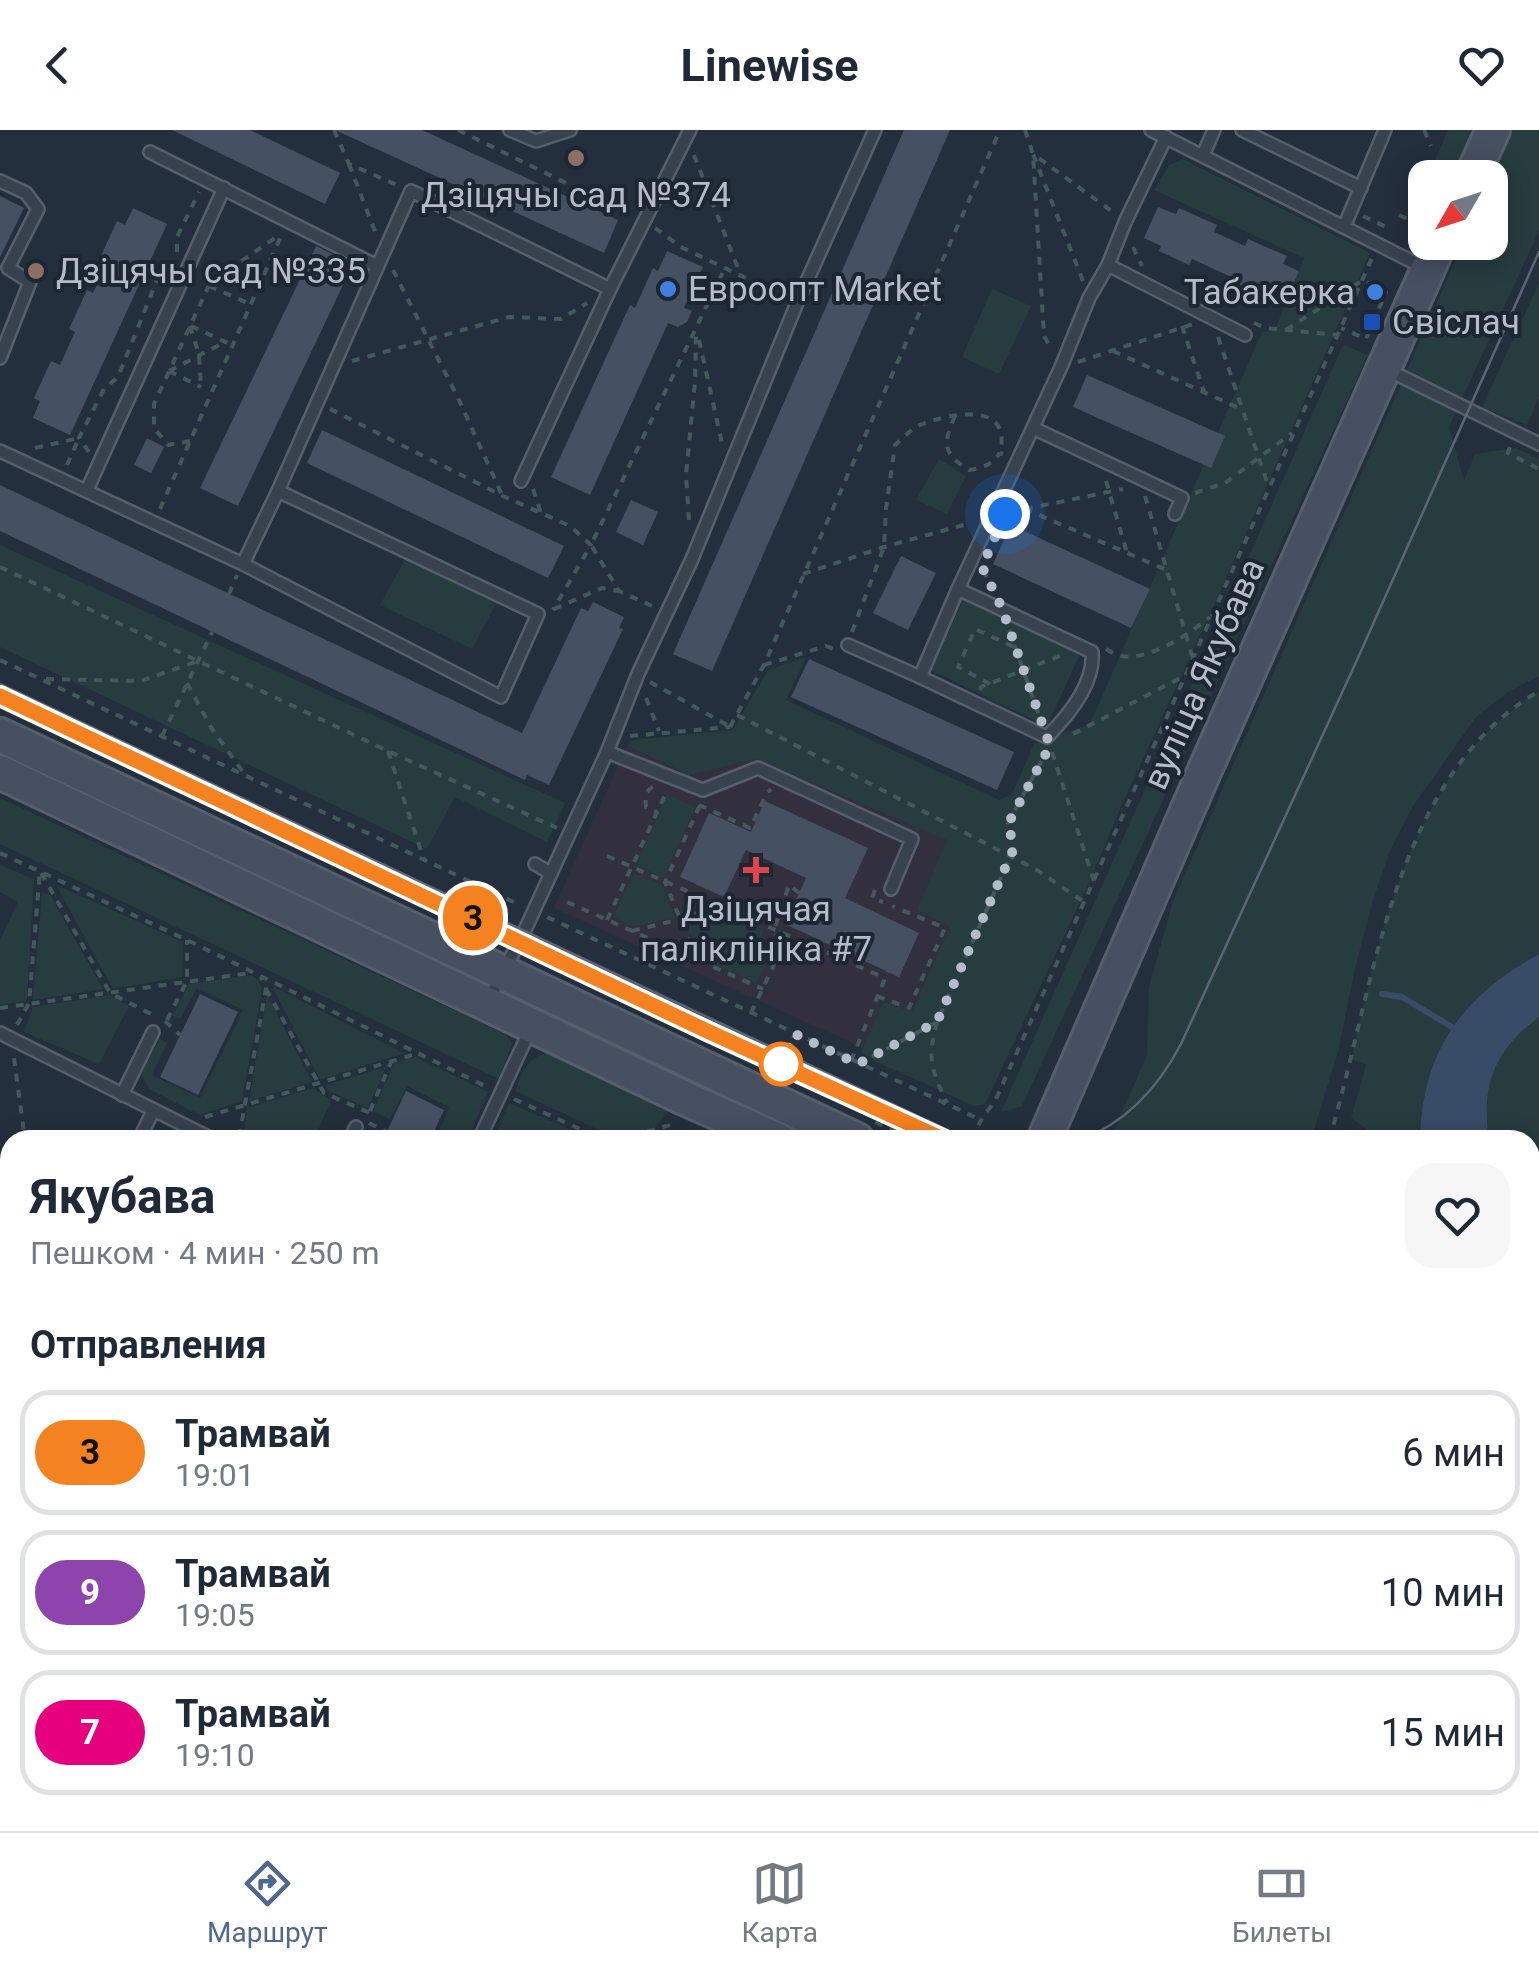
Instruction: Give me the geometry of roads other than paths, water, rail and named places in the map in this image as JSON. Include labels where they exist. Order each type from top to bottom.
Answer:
[{"type":"main road","points":[[1479,160],[1493,130]]},
{"type":"main road","name":"вуліца Якубава","points":[[1048,1130],[1383,368],[1423,260]]},
{"type":"main road","points":[[0,735],[51,777],[532,1026],[756,1130]]},
{"type":"main road","points":[[0,772],[51,777],[502,972],[836,1130]]},
{"type":"lane","points":[[510,130],[536,141],[570,130]]},
{"type":"lane","points":[[487,1003],[607,752],[638,674],[692,559],[797,303],[876,130]]},
{"type":"lane","points":[[1151,130],[1378,244],[1408,245]]},
{"type":"lane","points":[[1203,155],[1214,130]]},
{"type":"lane","points":[[1242,130],[1362,188]]},
{"type":"lane","points":[[1344,227],[1385,130]]},
{"type":"lane","points":[[521,481],[688,133]]},
{"type":"lane","points":[[920,677],[1062,367],[1089,298],[1108,266],[1166,137]]},
{"type":"lane","points":[[150,152],[377,266]]},
{"type":"lane","points":[[0,181],[26,194],[38,209],[8,268],[30,282],[1,352]]},
{"type":"lane","points":[[87,490],[224,188]]},
{"type":"lane","points":[[243,564],[410,191],[610,289]]},
{"type":"lane","points":[[1108,266],[1245,334]]},
{"type":"lane","points":[[1383,368],[1539,444]]},
{"type":"lane","points":[[1032,428],[1142,483],[1182,498],[1175,514]]},
{"type":"lane","points":[[0,450],[243,564],[501,697],[538,614],[278,490]]},
{"type":"lane","points":[[848,644],[1049,742],[1094,667],[1092,652],[958,589]]},
{"type":"lane","points":[[607,752],[703,790],[758,768],[912,839],[891,889]]},
{"type":"lane","points":[[535,864],[550,874]]},
{"type":"lane","points":[[483,1130],[548,995]]},
{"type":"lane","points":[[122,1095],[153,1032]]},
{"type":"lane","points":[[6,1035],[193,1130]]},
{"type":"lane","points":[[144,1130],[153,1111]]},
{"type":"lane","points":[[358,1130],[361,1126]]},
{"type":"water","points":[[1539,954],[1539,1017],[1511,1043],[1494,1071],[1487,1102],[1488,1130],[1421,1130],[1429,1079],[1451,1029],[1488,988]]},
{"type":"waterway","points":[[1382,994],[1402,997],[1457,1030]]},
{"type":"tram line","points":[[1102,1130],[1140,1101],[1181,1044],[1539,252]]},
{"type":"tram line","points":[[0,684],[947,1130]]},
{"type":"tram line","name":"3","points":[[0,696],[924,1130]]},
{"type":"place","name":"Дзіцячы сад №374","points":[[576,158]]},
{"type":"place","name":"Дзіцячы сад №335","points":[[36,271]]},
{"type":"place","name":"Евроопт Market","points":[[668,289]]},
{"type":"place","name":"Табакерка","points":[[1375,292]]},
{"type":"place","name":"Свіслач","points":[[1372,322]]},
{"type":"place","name":"Дзіцячая паліклініка #7","points":[[756,870]]}]
